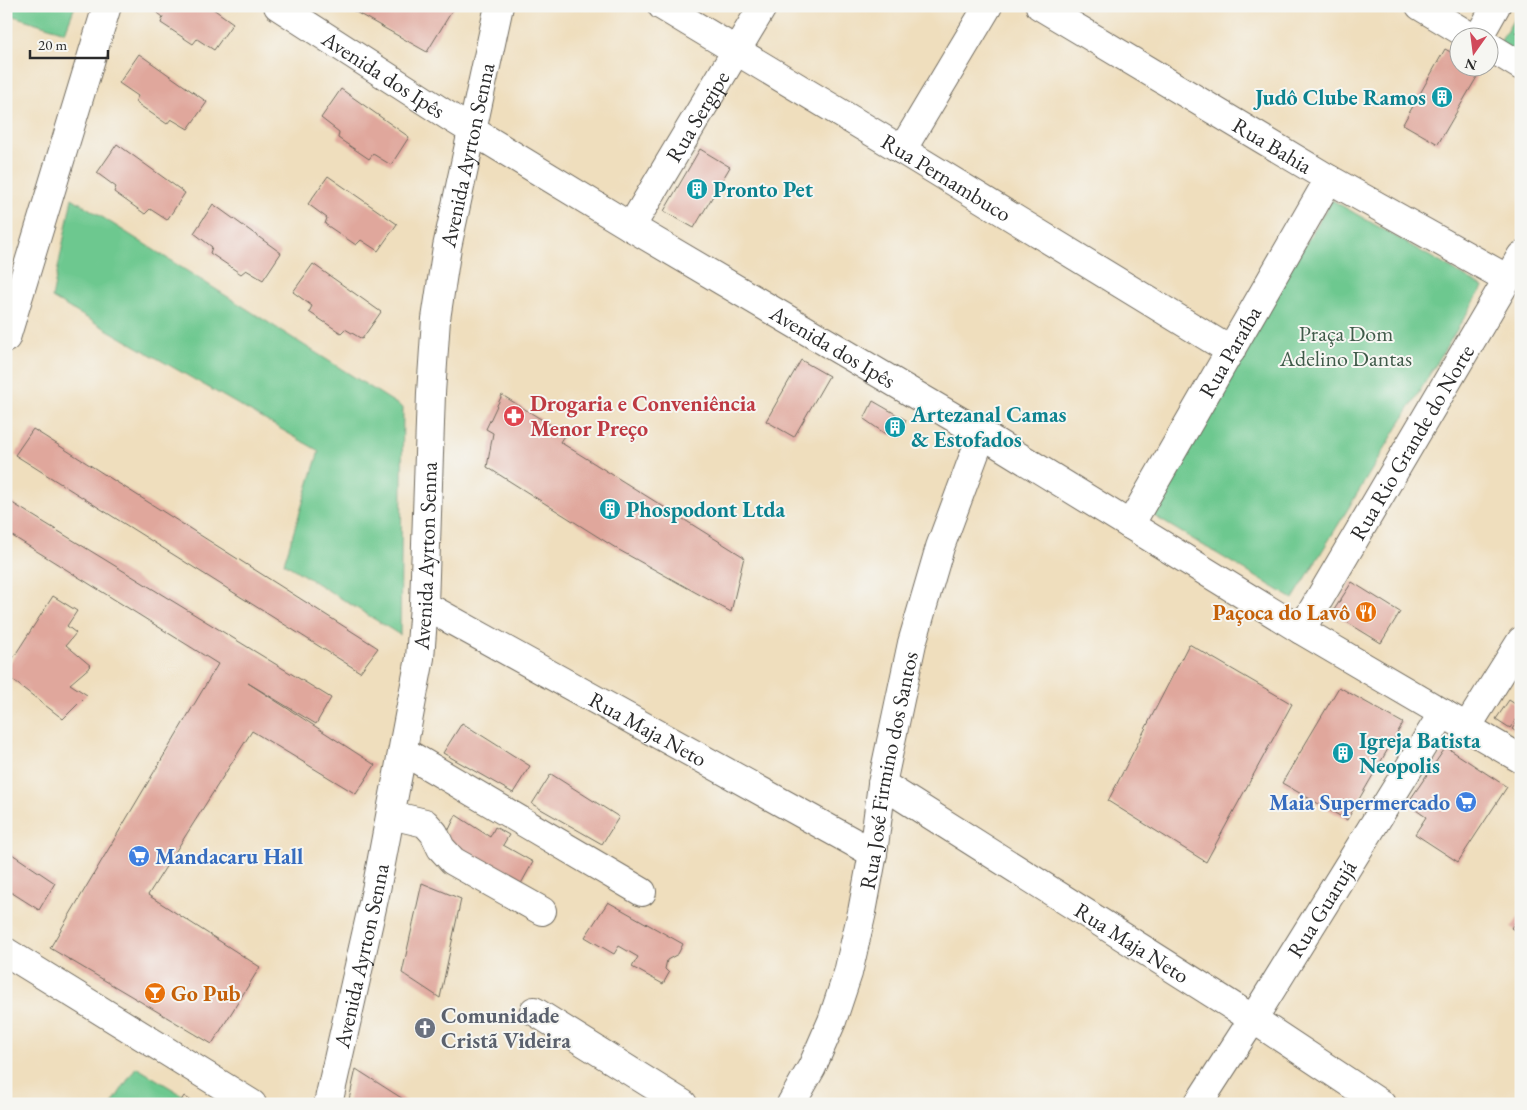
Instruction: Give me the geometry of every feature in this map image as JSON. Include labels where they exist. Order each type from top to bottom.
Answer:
[{"type":"street","points":[[6,338],[107,6]]},
{"type":"street","name":"Avenida Ayrton Senna","points":[[328,1104],[376,890],[420,658],[424,605],[431,393],[436,319],[447,247],[499,6]]},
{"type":"street","name":"Rua Pernambuco","points":[[662,6],[902,150],[1230,351]]},
{"type":"street","name":"Rua Sergipe","points":[[631,227],[763,6]]},
{"type":"street","points":[[902,150],[988,6]]},
{"type":"street","name":"Rua Bahia","points":[[1040,6],[1329,179],[1514,267]]},
{"type":"street","points":[[1420,6],[1456,28]]},
{"type":"street","points":[[1484,28],[1496,6]]},
{"type":"street","name":"Avenida dos Ipês","points":[[285,8],[472,129],[631,227],[982,434],[1301,630],[1521,759]]},
{"type":"street","points":[[1500,53],[1521,66]]},
{"type":"street","name":"Rua Paraíba","points":[[1130,525],[1329,179]]},
{"type":"street","name":"Rua Rio Grande do Norte","points":[[1301,630],[1514,267]]},
{"type":"street","name":"Rua José Firmino dos Santos","points":[[792,1104],[812,1067],[835,1012],[848,973],[873,853],[882,784],[912,643],[940,547],[982,434]]},
{"type":"street","name":"Rua Maja Neto","points":[[424,605],[873,853]]},
{"type":"street","points":[[1467,727],[1521,641]]},
{"type":"street","name":"Rua Guarujá","points":[[1198,1104],[1443,713]]},
{"type":"street","points":[[403,752],[642,892]]},
{"type":"street","name":"Rua Maja Neto","points":[[882,784],[1253,1019],[1381,1104]]},
{"type":"street","points":[[391,815],[425,823],[434,834],[441,848],[453,862],[542,911]]},
{"type":"street","points":[[6,952],[213,1068],[252,1104]]},
{"type":"street","points":[[534,1011],[684,1104]]},
{"type":"green space","points":[[9,6],[75,6],[65,32],[7,14]]},
{"type":"green space","points":[[1521,7],[1521,57],[1500,45]]},
{"type":"green space","points":[[72,198],[403,408],[400,635],[284,563],[319,451],[52,298]]},
{"type":"green space","name":"Praça Dom Adelino Dantas","points":[[1332,200],[1483,287],[1293,599],[1144,510]]},
{"type":"green space","points":[[136,1067],[184,1096],[179,1104],[112,1104]]},
{"type":"building","points":[[149,6],[209,6],[233,23],[214,50],[197,39],[193,44],[161,23],[163,17]]},
{"type":"building","points":[[345,6],[455,6],[427,52]]},
{"type":"building","name":"Judô Clube Ramos","points":[[1445,49],[1450,52],[1450,78],[1476,78],[1438,144],[1403,124]]},
{"type":"building","points":[[139,54],[207,102],[188,129],[171,119],[167,124],[135,102],[138,96],[119,83]]},
{"type":"building","points":[[341,89],[409,137],[391,165],[373,154],[369,159],[338,138],[339,132],[321,118]]},
{"type":"building","points":[[117,144],[185,193],[167,220],[150,209],[145,214],[114,192],[116,187],[97,173]]},
{"type":"building","name":"Pronto Pet","points":[[700,149],[730,167],[694,228],[664,211]]},
{"type":"building","points":[[328,176],[397,224],[378,251],[361,240],[356,245],[325,224],[327,218],[308,204]]},
{"type":"building","points":[[213,204],[281,253],[263,280],[246,270],[241,274],[210,253],[212,247],[194,233]]},
{"type":"building","points":[[313,264],[381,312],[362,339],[345,329],[341,333],[309,312],[312,306],[293,292]]},
{"type":"building","points":[[801,360],[829,376],[794,437],[766,421]]},
{"type":"building","name":"Phospodont Ltda","points":[[502,395],[565,434],[560,442],[744,557],[731,612],[619,550],[487,467],[493,433],[486,429]]},
{"type":"building","points":[[873,401],[906,420],[899,437],[884,433],[864,419]]},
{"type":"building","points":[[33,429],[378,648],[360,672],[15,455]]},
{"type":"building","name":"Mandacaru Hall","points":[[9,501],[331,698],[316,724],[248,683],[375,765],[356,794],[252,731],[148,895],[260,967],[212,1044],[50,948],[218,664],[6,532],[6,507]]},
{"type":"building","name":"Paçoca do Lavô","points":[[1352,582],[1400,612],[1381,643],[1332,613]]},
{"type":"building","points":[[53,596],[77,611],[67,626],[76,633],[66,645],[91,666],[70,684],[87,695],[63,719],[6,675],[6,669]]},
{"type":"building","points":[[1189,644],[1292,704],[1206,862],[1108,801]]},
{"type":"building","name":"Igreja Batista Neopolis","points":[[1339,687],[1403,723],[1347,820],[1282,783]]},
{"type":"building","points":[[1509,700],[1521,708],[1521,713],[1510,728],[1496,719]]},
{"type":"building","points":[[1521,717],[1521,735],[1512,729]]},
{"type":"building","points":[[462,723],[530,766],[513,793],[443,753]]},
{"type":"building","name":"Maia Supermercado","points":[[1446,747],[1507,787],[1458,862],[1415,834],[1426,817],[1407,804]]},
{"type":"building","points":[[551,774],[619,817],[602,844],[532,804]]},
{"type":"building","points":[[456,815],[490,837],[495,827],[509,835],[503,845],[533,862],[517,891],[443,842]]},
{"type":"building","points":[[6,850],[55,883],[39,910],[6,889]]},
{"type":"building","points":[[422,883],[461,899],[440,998],[402,973]]},
{"type":"building","points":[[608,902],[683,944],[678,954],[667,960],[665,969],[669,973],[663,984],[632,967],[638,957],[619,946],[614,954],[585,937]]},
{"type":"building","points":[[1521,914],[1521,934],[1511,928]]},
{"type":"building","points":[[356,1069],[411,1104],[348,1104]]},
{"type":"building","points":[[184,1096],[196,1104],[179,1104]]},
{"type":"place","name":"Judô Clube Ramos","points":[[1442,97]]},
{"type":"place","name":"Pronto Pet","points":[[697,189]]},
{"type":"place","name":"Drogaria e Conveniência Menor Preço","points":[[514,416]]},
{"type":"place","name":"Artezanal Camas & Estofados","points":[[895,427]]},
{"type":"place","name":"Phospodont Ltda","points":[[610,509]]},
{"type":"place","name":"Paçoca do Lavô","points":[[1366,612]]},
{"type":"place","name":"Igreja Batista Neopolis","points":[[1343,753]]},
{"type":"place","name":"Maia Supermercado","points":[[1466,802]]},
{"type":"place","name":"Mandacaru Hall","points":[[139,856]]},
{"type":"place","name":"Go Pub","points":[[155,993]]},
{"type":"place","name":"Comunidade Cristã Videira","points":[[425,1028]]}]
